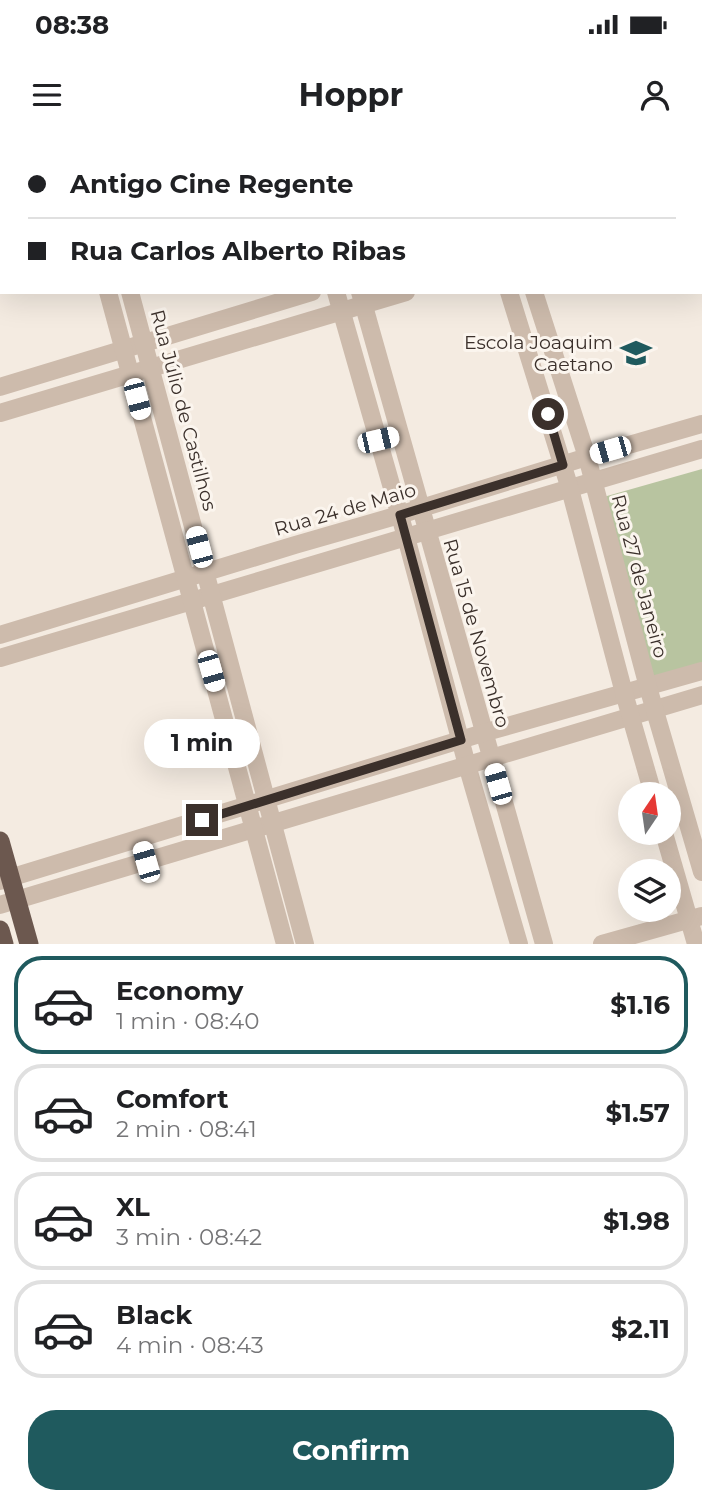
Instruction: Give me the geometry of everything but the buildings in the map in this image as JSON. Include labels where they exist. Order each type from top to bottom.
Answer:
[{"type":"highway","points":[[0,841],[8,903],[29,944]]},
{"type":"highway","points":[[0,930],[4,944]]},
{"type":"street","points":[[109,294],[285,944]]},
{"type":"street","name":"Rua Júlio de Castilhos","points":[[131,294],[305,944]]},
{"type":"street","points":[[0,387],[306,294]]},
{"type":"street","points":[[337,294],[519,944]]},
{"type":"street","points":[[0,413],[341,311],[362,299],[393,294]]},
{"type":"street","points":[[510,294],[570,489],[650,782]]},
{"type":"street","name":"Rua 27 de Janeiro","points":[[535,294],[594,482],[654,709],[669,782]]},
{"type":"street","name":"Rua 15 de Novembro","points":[[362,299],[544,944]]},
{"type":"street","points":[[532,364],[555,357]]},
{"type":"street","points":[[61,369],[70,392]]},
{"type":"street","name":"Rua 24 de Maio","points":[[0,635],[702,424]]},
{"type":"street","points":[[378,440],[400,435]]},
{"type":"street","points":[[0,658],[702,449]]},
{"type":"street","points":[[492,487],[499,510]]},
{"type":"street","points":[[295,545],[301,569]]},
{"type":"street","points":[[597,590],[621,584]]},
{"type":"street","points":[[86,609],[92,631]]},
{"type":"street","points":[[5,880],[483,733],[702,671]]},
{"type":"street","points":[[8,903],[702,695]]},
{"type":"street","name":"Rua 27 de Janeiro","points":[[681,825],[702,872]]},
{"type":"street","points":[[139,839],[146,862]]},
{"type":"street","points":[[669,845],[696,918],[696,944],[702,942]]},
{"type":"street","points":[[278,919],[297,914]]},
{"type":"street","points":[[603,944],[696,918]]},
{"type":"green space","points":[[702,469],[702,665],[651,680],[600,498]]},
{"type":"place","name":"Escola Joaquim Caetano","points":[[636,353]]},
{"type":"route","points":[[202,820],[461,740],[400,515],[563,465],[548,414]]}]
